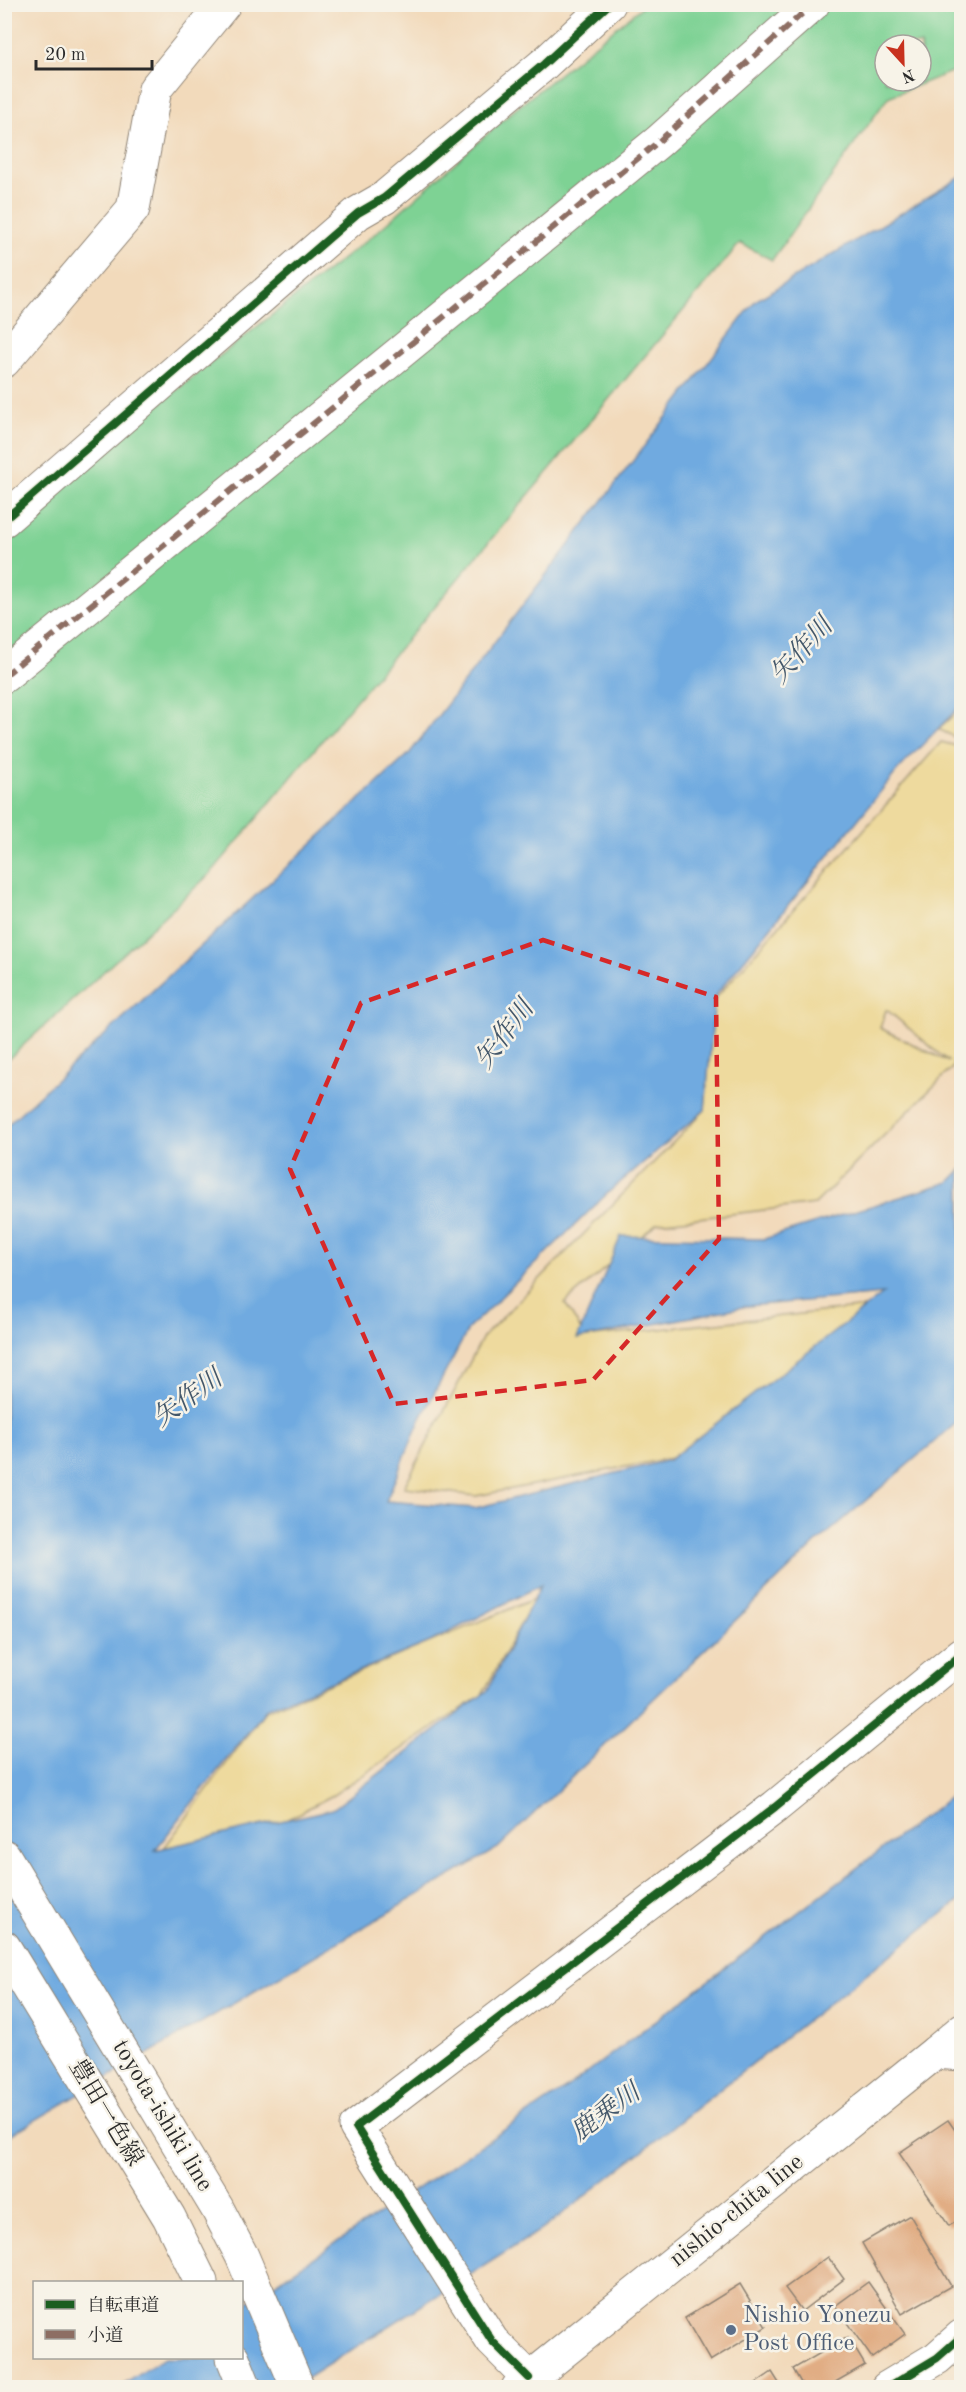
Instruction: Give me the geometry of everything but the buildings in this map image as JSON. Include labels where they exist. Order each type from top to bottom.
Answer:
[{"type":"street","points":[[4,361],[133,209],[155,89],[224,4]]},
{"type":"street","points":[[4,520],[358,213],[384,198],[544,64],[609,4]]},
{"type":"street","points":[[4,676],[658,142],[813,4]]},
{"type":"street","points":[[524,2383],[492,2341],[356,2127],[775,1807],[962,1654]]},
{"type":"street","name":"toyota-ishiki line","points":[[4,1856],[217,2208],[242,2256],[298,2388]]},
{"type":"street","name":"豊田一色線","points":[[4,1947],[169,2217],[200,2281]]},
{"type":"street","name":"nishio-chita line","points":[[524,2383],[949,2053],[962,2030]]},
{"type":"street","points":[[887,2388],[937,2373],[962,2336]]},
{"type":"street","points":[[233,2359],[245,2388]]},
{"type":"highlighted area","points":[[543,940],[716,997],[719,1239],[593,1380],[394,1404],[290,1169],[361,1003]]},
{"type":"green space","points":[[644,5],[961,5],[961,68],[933,79],[933,33],[873,33],[873,93],[898,93],[888,97],[772,260],[740,243],[211,873],[5,1062],[5,531],[173,393],[377,232],[512,112]]},
{"type":"sand","points":[[961,709],[961,740],[938,729]]},
{"type":"sand","points":[[941,742],[961,747],[961,1058],[953,1063],[955,1065],[815,1204],[657,1223],[565,1303],[585,1337],[867,1307],[671,1458],[476,1496],[404,1487],[483,1337],[705,1110],[714,1000]],"holes":[[[887,1010],[949,1062],[880,1028]]]},
{"type":"sand","points":[[534,1599],[482,1695],[333,1795],[286,1820],[164,1848],[265,1711]]},
{"type":"water","name":"矢作川","points":[[961,177],[961,705],[898,770],[715,996],[705,1110],[610,1191],[469,1328],[420,1420],[386,1501],[475,1508],[669,1460],[883,1294],[748,1306],[577,1339],[621,1236],[764,1239],[949,1182],[961,1170],[961,1419],[815,1544],[498,1848],[5,2138],[5,1127],[409,754],[755,301]],"holes":[[[541,1585],[487,1691],[333,1809],[155,1850],[267,1708],[430,1642]]]},
{"type":"water","name":"鹿乗川","points":[[961,1789],[961,1899],[547,2226],[293,2387],[119,2388],[162,2359],[243,2359],[243,2305],[568,2087]]},
{"type":"marked path","points":[[4,676],[658,142],[813,4]]},
{"type":"cycle path","points":[[4,520],[358,213],[384,198],[544,64],[609,4]]},
{"type":"cycle path","points":[[529,2378],[492,2341],[356,2127],[775,1807],[962,1654]]},
{"type":"cycle path","points":[[887,2388],[937,2358],[962,2336]]},
{"type":"place","name":"Nishio Yonezu Post Office","points":[[731,2330]]}]
